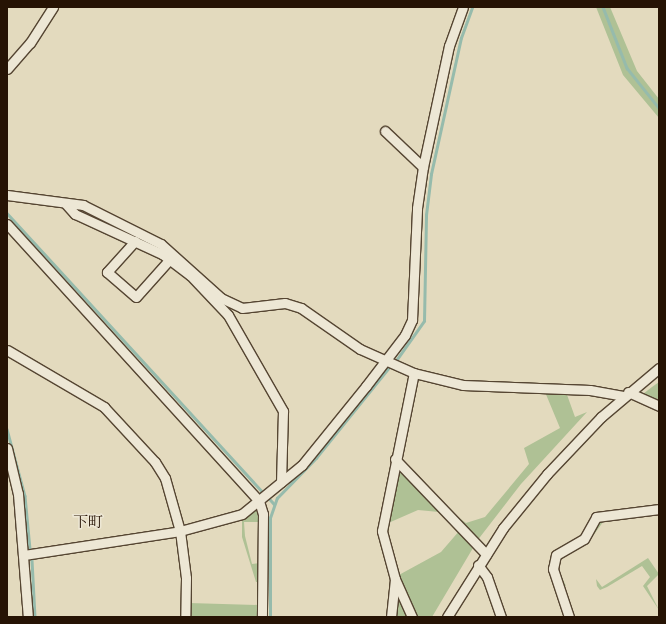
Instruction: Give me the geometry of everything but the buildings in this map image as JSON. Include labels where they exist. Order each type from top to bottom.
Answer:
[{"type":"street","points":[[7,69],[30,43],[52,7]]},
{"type":"street","points":[[24,555],[180,531],[242,514],[302,465],[405,335],[412,320],[417,208],[423,167],[449,46],[463,7]]},
{"type":"street","points":[[385,130],[423,167]]},
{"type":"street","points":[[7,195],[84,205],[161,244],[221,298],[242,308],[285,303],[301,308],[383,362],[397,368],[463,385],[590,390],[626,394],[659,406]]},
{"type":"street","points":[[64,203],[75,214],[135,241],[170,260],[190,275],[228,316],[283,411],[281,482]]},
{"type":"street","points":[[7,224],[259,501],[263,514],[262,617]]},
{"type":"street","points":[[135,241],[107,272],[136,297],[170,260]]},
{"type":"street","points":[[7,350],[104,407],[165,478],[180,531],[186,578],[185,617]]},
{"type":"street","points":[[447,617],[478,565],[547,474],[626,394],[659,368]]},
{"type":"street","points":[[412,617],[395,579],[382,531],[395,459],[414,373]]},
{"type":"street","points":[[7,448],[18,494],[28,617]]},
{"type":"street","points":[[395,459],[486,554]]},
{"type":"street","points":[[569,617],[553,569],[556,555],[584,539],[596,517],[609,513],[659,509]]},
{"type":"street","points":[[478,565],[487,577],[501,617]]},
{"type":"street","points":[[391,617],[395,579]]},
{"type":"green space","points":[[596,7],[610,7],[637,71],[659,99],[659,118],[623,75]]},
{"type":"green space","points":[[659,382],[659,400],[643,394],[652,387]]},
{"type":"green space","points":[[545,392],[566,392],[575,417],[587,412],[521,484],[477,541],[444,510],[414,470],[451,512],[466,523],[485,517],[529,464],[524,448],[560,428]]},
{"type":"green space","points":[[399,467],[422,490],[439,512],[418,510],[386,524]]},
{"type":"green space","points":[[253,511],[258,511],[260,522],[244,522],[245,536],[252,564],[260,563],[260,582],[256,582],[242,537],[242,517]]},
{"type":"green space","points":[[606,518],[587,544],[560,559],[558,569],[566,586],[561,587],[556,562],[558,558],[586,541],[598,520]]},
{"type":"green space","points":[[460,530],[473,548],[432,617],[415,617],[397,576],[441,552]]},
{"type":"green space","points":[[648,558],[659,574],[647,586],[659,610],[643,586],[650,577],[642,566],[607,587],[600,590],[597,586],[596,579],[602,587]]},
{"type":"green space","points":[[396,591],[409,617],[393,617]]},
{"type":"green space","points":[[189,603],[259,605],[258,617],[188,617]]},
{"type":"waterway","points":[[395,362],[424,321],[426,215],[431,174],[461,38],[472,7]]},
{"type":"waterway","points":[[603,7],[627,68],[659,108]]},
{"type":"waterway","points":[[7,213],[261,490]]},
{"type":"waterway","points":[[270,617],[270,518],[277,498],[316,458],[391,365]]},
{"type":"waterway","points":[[7,429],[25,496],[30,549]]},
{"type":"waterway","points":[[268,497],[274,504]]},
{"type":"waterway","points":[[32,560],[35,617]]},
{"type":"district","name":"下町","points":[[88,523]]}]
